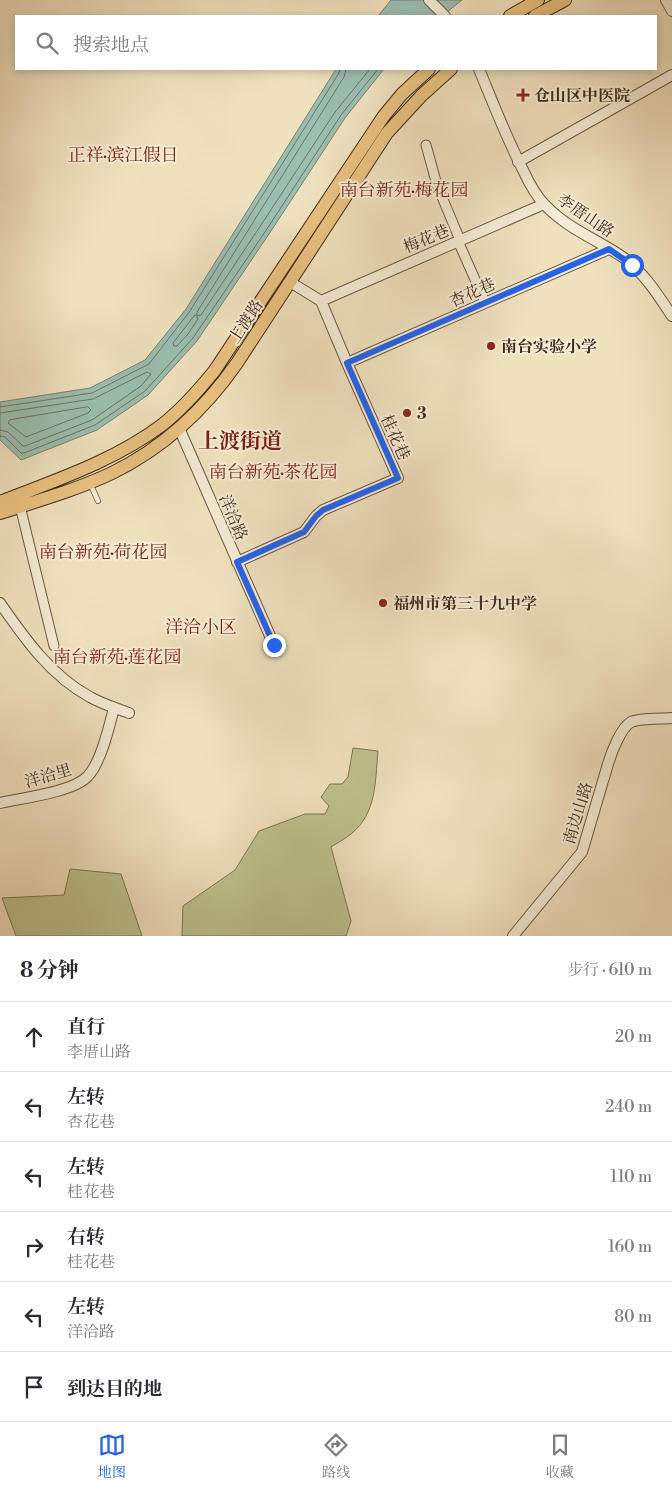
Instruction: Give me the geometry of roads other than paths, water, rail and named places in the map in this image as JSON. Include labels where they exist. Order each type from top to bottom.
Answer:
[{"type":"main road","points":[[512,15],[538,0]]},
{"type":"main road","points":[[537,15],[564,0]]},
{"type":"main road","name":"上渡路","points":[[0,502],[115,455],[162,424],[191,398],[215,370],[383,117],[402,94],[428,70]]},
{"type":"main road","name":"上渡路","points":[[0,513],[89,482],[128,464],[179,428],[202,406],[227,377],[388,133],[422,95],[450,70]]},
{"type":"street","points":[[429,0],[444,15]]},
{"type":"street","points":[[666,0],[672,11]]},
{"type":"street","name":"李厝山路","points":[[479,70],[518,162],[533,190],[544,204],[572,227],[627,260],[652,286],[672,316]]},
{"type":"street","points":[[518,162],[672,75]]},
{"type":"street","points":[[426,145],[436,185],[485,302]]},
{"type":"street","name":"梅花巷","points":[[321,301],[544,204]]},
{"type":"street","name":"杏花巷","points":[[347,363],[609,249]]},
{"type":"street","points":[[290,282],[321,301]]},
{"type":"street","name":"桂花巷","points":[[237,562],[304,532],[323,510],[398,478],[321,301]]},
{"type":"street","name":"洋洽路","points":[[179,428],[274,645]]},
{"type":"street","points":[[20,506],[54,646]]},
{"type":"street","points":[[0,603],[31,646],[60,676],[90,697],[129,713]]},
{"type":"street","name":"洋洽里","points":[[0,803],[69,788],[87,778],[96,763],[114,708]]},
{"type":"street","name":"南边山路","points":[[513,936],[582,852],[611,754],[624,729],[629,723],[635,721],[672,718]]},
{"type":"lane","points":[[89,482],[98,501]]},
{"type":"water","points":[[391,0],[462,0],[443,15],[379,15]]},
{"type":"water","points":[[335,70],[383,70],[345,118],[197,341],[148,395],[97,430],[21,460],[0,440],[0,402],[90,388],[145,360],[186,309]]},
{"type":"place","name":"仓山区中医院","points":[[523,95]]},
{"type":"place","name":"南台实验小学","points":[[491,346]]},
{"type":"place","name":"3","points":[[407,413]]},
{"type":"place","name":"福州市第三十九中学","points":[[383,603]]},
{"type":"district","name":"正祥·滨江假日","points":[[123,155]]},
{"type":"district","name":"南台新苑·梅花园","points":[[404,190]]},
{"type":"district","name":"上渡街道","points":[[240,441]]},
{"type":"district","name":"南台新苑·茶花园","points":[[273,472]]},
{"type":"district","name":"南台新苑·荷花园","points":[[103,552]]},
{"type":"district","name":"洋洽小区","points":[[201,627]]},
{"type":"district","name":"南台新苑·莲花园","points":[[117,657]]}]
